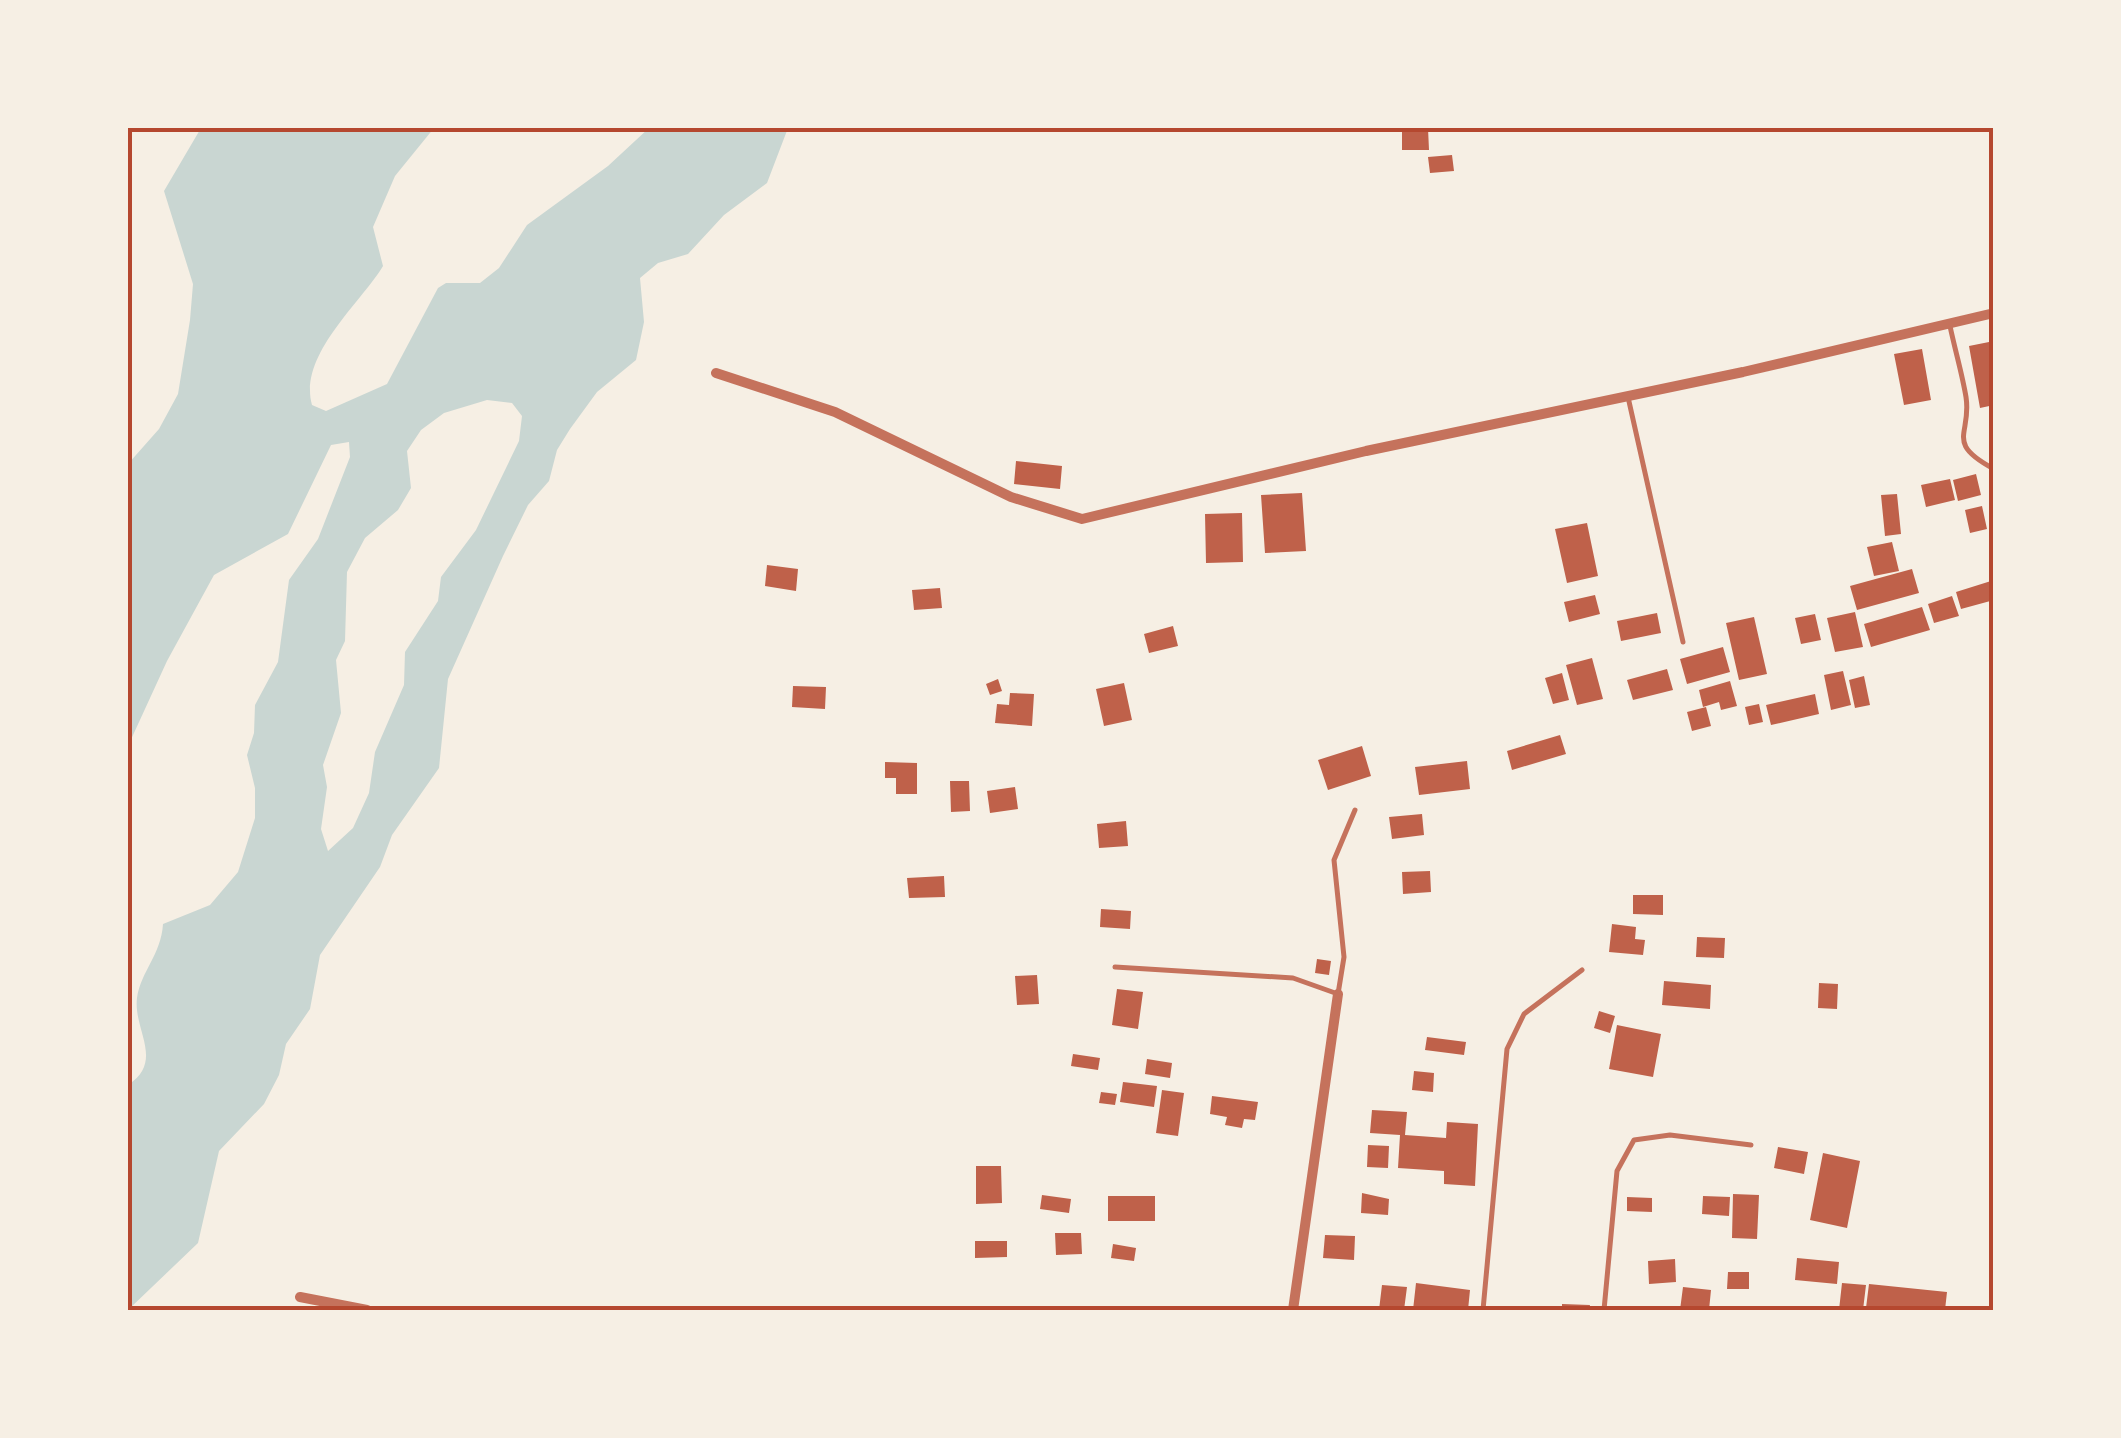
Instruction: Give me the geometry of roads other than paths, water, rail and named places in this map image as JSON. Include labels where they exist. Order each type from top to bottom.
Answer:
[{"type":"street","points":[[716,373],[835,412],[1012,497],[1082,519],[1994,313]]},
{"type":"street","points":[[1293,1310],[1338,994]]},
{"type":"street","points":[[300,1297],[367,1310]]},
{"type":"lane","points":[[1950,324],[1967,402],[1960,432],[1963,442],[1979,461],[1994,469]]},
{"type":"lane","points":[[1628,394],[1683,642]]},
{"type":"lane","points":[[1115,967],[1293,978],[1338,994],[1344,956],[1334,860],[1355,810]]},
{"type":"lane","points":[[1483,1310],[1507,1049],[1524,1014],[1582,970]]},
{"type":"lane","points":[[1604,1310],[1617,1171],[1634,1140],[1670,1135],[1751,1145]]}]
